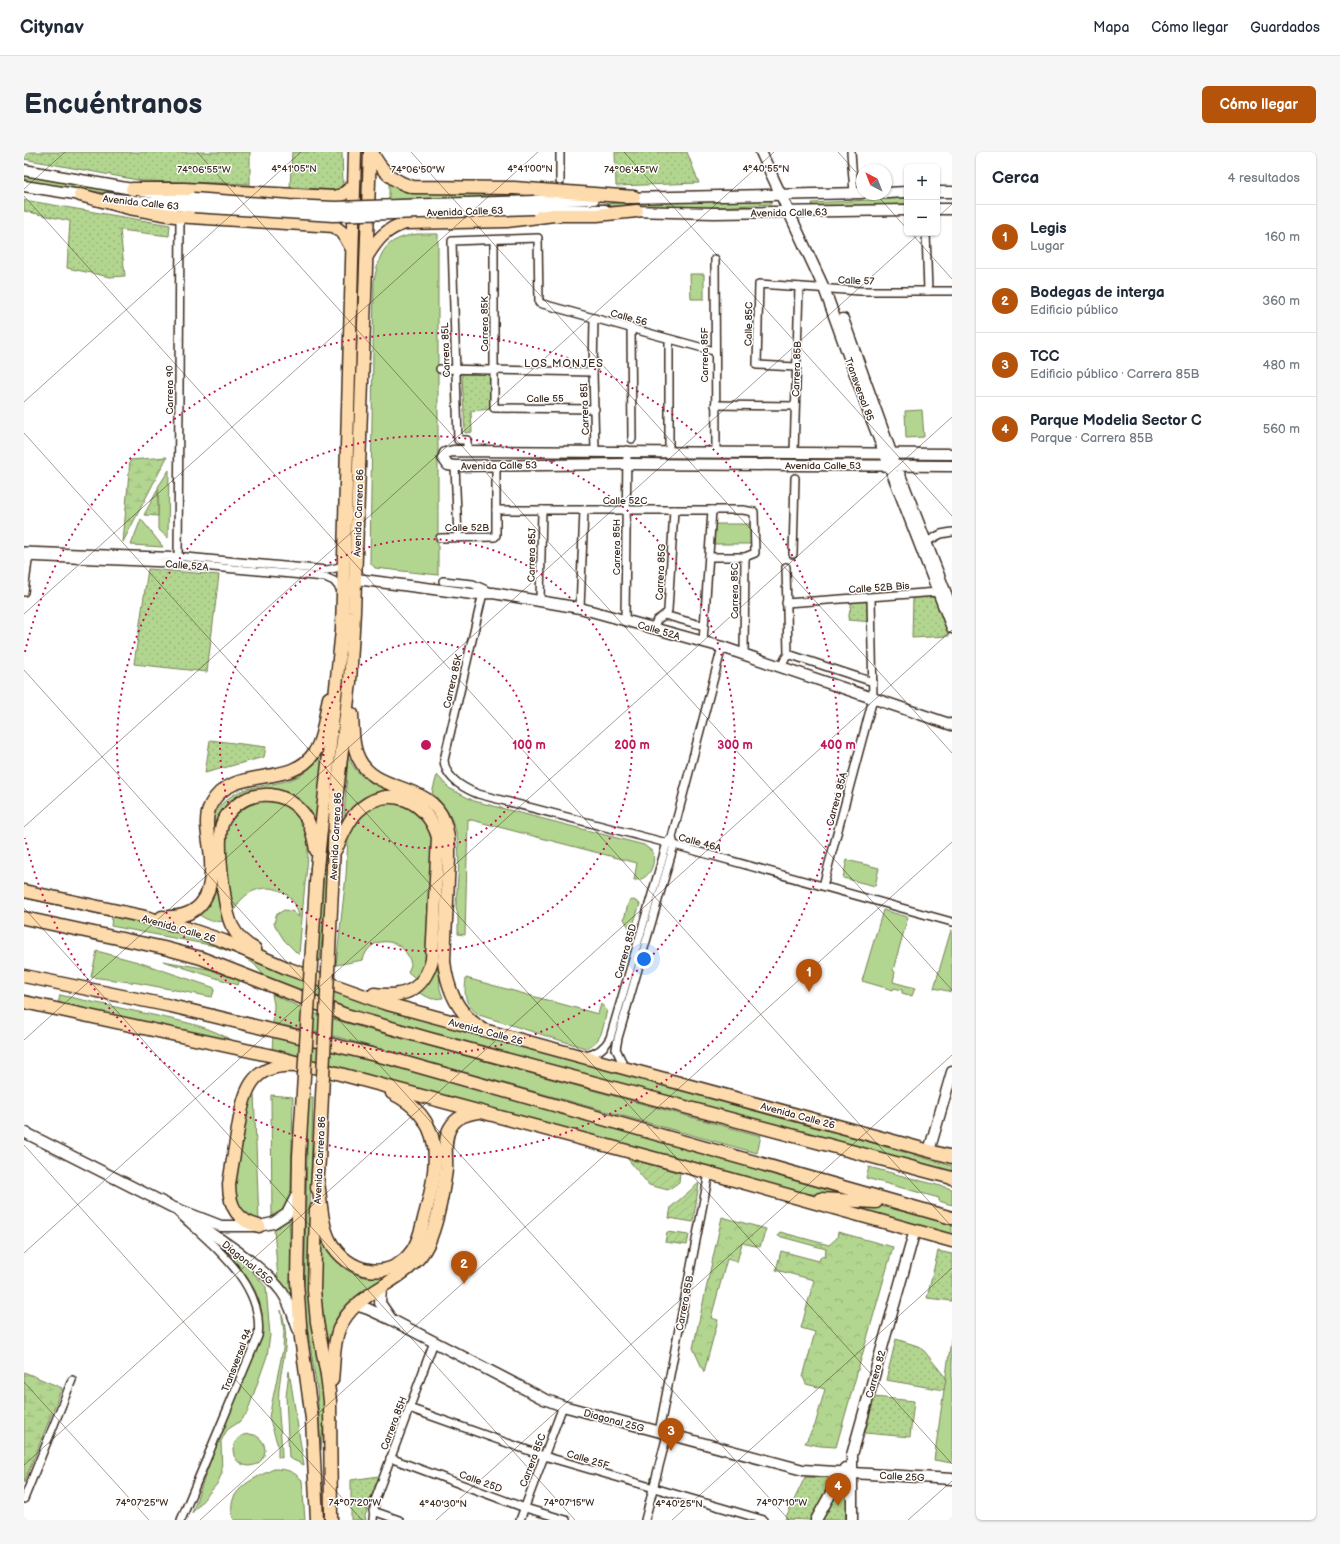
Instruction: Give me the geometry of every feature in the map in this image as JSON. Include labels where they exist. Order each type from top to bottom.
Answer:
[{"type":"main road","name":"Avenida Carrera 86","points":[[317,1520],[312,1419],[301,1338],[297,1282],[299,1156],[317,863],[340,656],[344,566],[351,247],[355,152]]},
{"type":"main road","name":"Avenida Carrera 86","points":[[331,1520],[330,1401],[327,1375],[317,1322],[314,1290],[336,800],[350,682],[356,579],[366,258],[371,152]]},
{"type":"main road","points":[[371,152],[384,171],[399,182],[413,187],[514,188],[634,197]]},
{"type":"main road","points":[[132,189],[184,189],[333,197],[342,195],[354,186]]},
{"type":"main road","points":[[80,195],[129,208],[180,217],[334,226],[343,232],[351,247]]},
{"type":"main road","points":[[366,258],[374,243],[384,233],[392,227],[406,222],[507,221],[554,216],[597,215],[637,211]]},
{"type":"main road","points":[[141,916],[171,918],[184,916],[194,911],[203,903],[211,882],[211,862],[207,817],[211,805],[218,795],[229,785],[292,770],[303,764],[312,756],[319,742],[340,656]]},
{"type":"main road","points":[[350,682],[355,750],[359,760],[372,774],[382,781],[423,797],[432,803],[444,821],[449,846],[444,961],[446,974],[450,991],[459,1008],[469,1019],[486,1031]]},
{"type":"main road","points":[[289,969],[246,943],[232,927],[225,898],[220,837],[221,827],[226,816],[236,805],[257,795],[276,795],[294,804],[304,814],[311,829],[317,863]]},
{"type":"main road","points":[[334,854],[352,818],[364,806],[378,799],[397,798],[408,800],[418,805],[432,821],[438,837],[432,960],[426,977],[412,991],[402,994],[385,996],[346,990]]},
{"type":"main road","name":"Avenida Calle 26","points":[[24,891],[141,916],[224,941],[289,969],[384,1003],[952,1157]]},
{"type":"main road","name":"Avenida Calle 26","points":[[24,918],[164,948],[201,958],[354,1017],[430,1039],[952,1178]]},
{"type":"main road","points":[[24,976],[171,1006],[392,1060],[952,1218]]},
{"type":"main road","points":[[24,1002],[239,1047],[709,1173],[952,1241]]},
{"type":"main road","points":[[259,1226],[245,1221],[236,1214],[230,1202],[229,1194],[229,1184],[244,1099],[253,1080],[266,1070],[284,1066],[314,1068]]},
{"type":"main road","points":[[318,1182],[325,1228],[335,1249],[347,1261],[360,1269],[372,1272],[387,1270],[404,1260],[412,1251],[417,1242],[436,1167],[435,1148],[427,1124],[418,1111],[401,1098],[371,1083]]},
{"type":"main road","points":[[330,1401],[337,1336],[342,1321],[356,1305],[405,1273],[422,1255],[431,1235],[443,1184],[448,1132],[454,1121],[467,1114],[480,1112]]},
{"type":"main road","points":[[774,1191],[809,1198],[882,1202],[906,1206]]},
{"type":"street","points":[[560,152],[560,181]]},
{"type":"street","name":"Transversal 85","points":[[761,152],[785,195]]},
{"type":"street","name":"Transversal 85","points":[[768,152],[785,195],[827,289],[927,554],[952,609]]},
{"type":"street","points":[[851,152],[856,181]]},
{"type":"street","name":"Avenida Calle 63","points":[[24,170],[132,189],[194,202]]},
{"type":"street","name":"Avenida Calle 63","points":[[24,186],[80,195],[194,202],[333,216],[534,205],[634,197],[856,193]]},
{"type":"street","points":[[892,193],[904,192]]},
{"type":"street","points":[[940,192],[952,192]]},
{"type":"street","name":"Avenida Calle 63","points":[[534,205],[637,211],[714,213],[904,210]]},
{"type":"street","points":[[940,209],[952,209]]},
{"type":"street","name":"Carrera 90","points":[[178,560],[180,217]]},
{"type":"street","points":[[926,236],[928,291]]},
{"type":"street","name":"Calle 56","points":[[494,240],[538,238],[539,303],[714,351]]},
{"type":"street","name":"Carrera 85L","points":[[467,451],[467,440],[458,440],[452,241],[494,240]]},
{"type":"street","name":"Carrera 85K","points":[[494,240],[494,408]]},
{"type":"street","name":"Carrera 85F","points":[[715,259],[714,351],[716,451]]},
{"type":"street","name":"Calle 57","points":[[759,284],[827,289],[952,291]]},
{"type":"street","name":"Calle 85C","points":[[759,284],[757,365],[796,367]]},
{"type":"street","name":"Carrera 85B","points":[[794,452],[798,287]]},
{"type":"street","name":"Carrera 85I","points":[[594,318],[593,372],[595,450]]},
{"type":"street","points":[[631,328],[632,439]]},
{"type":"street","points":[[669,339],[669,450]]},
{"type":"street","points":[[440,368],[593,372]]},
{"type":"street","points":[[715,405],[795,406]]},
{"type":"street","name":"Calle 55","points":[[494,408],[595,409]]},
{"type":"street","name":"Carrera 85H","points":[[625,620],[626,450]]},
{"type":"street","name":"Avenida Calle 53","points":[[952,454],[669,450],[453,451],[445,453],[443,458],[448,465],[455,466],[626,464],[952,466]]},
{"type":"street","points":[[496,465],[496,510]]},
{"type":"street","points":[[455,466],[458,537]]},
{"type":"street","name":"Transversal 85","points":[[893,466],[926,542],[927,554],[938,592],[952,628]]},
{"type":"street","points":[[793,554],[795,478]]},
{"type":"street","name":"Calle 52C","points":[[496,510],[743,510],[754,512]]},
{"type":"street","name":"Calle 52B","points":[[440,538],[495,537],[496,510]]},
{"type":"street","name":"Carrera 85J","points":[[540,600],[542,510]]},
{"type":"street","points":[[580,608],[584,510]]},
{"type":"street","name":"Carrera 85G","points":[[653,628],[657,620],[668,610],[674,510]]},
{"type":"street","points":[[703,642],[712,510]]},
{"type":"street","name":"Carrera 85C","points":[[744,655],[745,557],[756,551],[754,512]]},
{"type":"street","points":[[926,542],[940,534],[952,532]]},
{"type":"street","points":[[24,592],[27,554]]},
{"type":"street","name":"Calle 52A","points":[[27,554],[178,560],[327,570],[344,566]]},
{"type":"street","points":[[709,557],[745,557]]},
{"type":"street","name":"Calle 52A","points":[[178,560],[325,577],[334,581],[343,592]]},
{"type":"street","points":[[781,667],[788,655],[786,567]]},
{"type":"street","name":"Calle 52A","points":[[356,579],[472,594],[493,593],[580,608],[703,642],[952,725]]},
{"type":"street","points":[[443,581],[473,584],[493,593]]},
{"type":"street","name":"Calle 52B Bis","points":[[786,603],[938,592]]},
{"type":"street","name":"Carrera 85K","points":[[448,772],[444,766],[444,760],[482,593]]},
{"type":"street","name":"Carrera 85A","points":[[823,886],[873,698],[871,598]]},
{"type":"street","points":[[664,615],[704,626]]},
{"type":"street","name":"Carrera 85D","points":[[625,1068],[616,1049],[618,1038],[722,648]]},
{"type":"street","points":[[788,655],[873,682]]},
{"type":"street","name":"Calle 46A","points":[[448,772],[461,785],[478,794],[670,844],[952,922]]},
{"type":"street","name":"Carrera 85D","points":[[582,1056],[598,1052],[608,1044],[670,844]]},
{"type":"street","points":[[929,1151],[952,1072]]},
{"type":"street","name":"Diagonal 25G","points":[[24,1132],[172,1206],[216,1224],[229,1227],[259,1226],[279,1220],[287,1214],[298,1194]]},
{"type":"street","name":"Carrera 85B","points":[[645,1520],[654,1489],[709,1173]]},
{"type":"street","name":"Diagonal 25G","points":[[172,1206],[237,1252],[274,1283],[288,1303],[301,1338]]},
{"type":"street","name":"Transversal 94","points":[[172,1206],[236,1270],[255,1302],[259,1325],[258,1336],[181,1520]]},
{"type":"street","name":"Carrera 82","points":[[852,1520],[847,1473],[915,1230]]},
{"type":"street","name":"Diagonal 25G","points":[[380,1288],[380,1303],[392,1320]]},
{"type":"street","name":"Diagonal 25G","points":[[356,1305],[392,1320],[544,1400],[663,1434],[803,1470],[847,1473]]},
{"type":"street","name":"Carrera 85H","points":[[373,1520],[373,1511],[390,1458],[434,1342]]},
{"type":"street","points":[[24,1499],[72,1380]]},
{"type":"street","name":"Carrera 85C","points":[[520,1520],[564,1406]]},
{"type":"street","name":"Calle 25F","points":[[409,1408],[544,1456],[764,1520]]},
{"type":"street","name":"Calle 25D","points":[[390,1458],[525,1508],[566,1520]]},
{"type":"street","points":[[816,1520],[847,1473]]},
{"type":"street","name":"Calle 25G","points":[[847,1473],[952,1479]]},
{"type":"street","points":[[373,1511],[399,1520]]},
{"type":"green space","points":[[24,152],[250,152],[250,184],[143,181],[24,159]]},
{"type":"green space","points":[[292,152],[342,152],[343,184],[337,190],[290,187]]},
{"type":"green space","points":[[615,152],[687,152],[699,183],[616,186]]},
{"type":"green space","points":[[24,175],[181,202],[141,198],[24,180]]},
{"type":"green space","points":[[389,181],[449,191],[538,195],[389,200]]},
{"type":"green space","points":[[904,198],[904,204],[813,207],[812,203],[892,200]]},
{"type":"green space","points":[[24,200],[170,225],[169,236],[120,230],[125,276],[110,277],[67,268],[70,221],[24,211]]},
{"type":"green space","points":[[771,200],[771,204],[679,209],[591,205],[631,202]]},
{"type":"green space","points":[[417,234],[438,234],[438,575],[375,568],[370,562],[374,281],[379,261],[386,248],[398,239]]},
{"type":"green space","points":[[690,274],[704,274],[704,299],[691,299]]},
{"type":"green space","points":[[489,373],[491,409],[471,411],[472,432],[465,433],[462,374]]},
{"type":"green space","points":[[922,410],[924,437],[906,438],[905,411]]},
{"type":"green space","points":[[167,457],[123,542],[130,460]]},
{"type":"green space","points":[[169,470],[168,538],[158,529],[158,487]]},
{"type":"green space","points":[[158,489],[158,516],[144,515]]},
{"type":"green space","points":[[141,519],[163,547],[131,545]]},
{"type":"green space","points":[[715,524],[752,524],[751,544],[714,544]]},
{"type":"green space","points":[[148,569],[219,575],[207,672],[134,664]]},
{"type":"green space","points":[[934,595],[949,636],[912,638],[913,597]]},
{"type":"green space","points":[[873,600],[874,622],[848,620],[852,601]]},
{"type":"green space","points":[[210,740],[266,747],[264,757],[205,773]]},
{"type":"green space","points":[[325,744],[315,825],[303,806],[247,795],[214,842],[214,819],[215,814],[221,804],[235,794],[244,790],[285,781],[304,773],[311,767]]},
{"type":"green space","points":[[348,756],[352,764],[362,776],[374,784],[397,792],[368,798],[357,805],[344,818]]},
{"type":"green space","points":[[437,775],[449,788],[474,801],[644,845],[653,852],[654,857],[650,872],[639,880],[634,880],[637,863],[468,819],[465,935],[458,934],[458,916],[456,906],[459,860],[458,845],[456,832],[451,818],[432,793]]},
{"type":"green space","points":[[262,801],[281,804],[294,811],[302,821],[307,833],[307,863],[299,955],[284,940],[274,924],[276,915],[284,910],[292,911],[299,917],[295,905],[288,896],[279,890],[268,888],[248,894],[239,903],[233,914],[222,841],[227,824],[237,810],[252,802]]},
{"type":"green space","points":[[384,803],[406,806],[421,813],[434,831],[431,957],[419,981],[408,972],[411,965],[408,956],[403,949],[396,944],[388,942],[380,942],[373,945],[367,951],[363,960],[336,965],[346,876],[348,836],[357,819],[374,806]]},
{"type":"green space","points":[[330,815],[327,881],[320,961],[315,959]]},
{"type":"green space","points":[[847,860],[879,868],[875,886],[843,878]]},
{"type":"green space","points":[[217,866],[224,921],[220,922],[204,918],[198,914],[212,892]]},
{"type":"green space","points":[[24,895],[191,933],[292,975],[830,1129],[845,1135],[952,1166],[952,1174],[369,1018],[267,979],[254,964],[244,957],[215,946],[111,926],[112,917],[24,898]]},
{"type":"green space","points":[[634,900],[640,904],[631,931],[624,919],[629,901]]},
{"type":"green space","points":[[883,910],[908,917],[893,970],[895,972],[893,982],[915,988],[912,996],[902,993],[902,990],[894,988],[893,990],[862,981]]},
{"type":"green space","points":[[952,930],[952,992],[934,988]]},
{"type":"green space","points":[[97,951],[138,962],[215,988],[212,997],[138,983],[91,977]]},
{"type":"green space","points":[[438,955],[440,989],[443,998],[432,999],[417,992]]},
{"type":"green space","points":[[163,961],[214,970],[240,979],[238,985]]},
{"type":"green space","points":[[466,978],[598,1014],[601,1004],[607,1010],[599,1038],[591,1046],[585,1048],[479,1015],[470,1007],[466,999]]},
{"type":"green space","points":[[272,994],[313,1013],[367,1029],[761,1136],[757,1153],[337,1037],[273,1023],[274,1005]]},
{"type":"green space","points":[[60,995],[193,1024],[216,1032],[235,1043],[58,1004]]},
{"type":"green space","points":[[273,1034],[337,1048],[864,1197],[826,1196],[805,1193],[272,1052]]},
{"type":"green space","points":[[254,1092],[259,1221],[249,1220],[232,1196],[248,1096]]},
{"type":"green space","points":[[271,1095],[293,1097],[291,1190],[285,1208],[272,1220]]},
{"type":"green space","points":[[308,1097],[313,1097],[308,1287],[325,1406],[321,1450],[317,1389],[304,1306]]},
{"type":"green space","points":[[627,1158],[680,1173],[679,1182],[668,1190],[649,1185]]},
{"type":"green space","points":[[869,1167],[952,1189],[952,1205],[939,1201],[939,1198],[866,1178]]},
{"type":"green space","points":[[699,1183],[693,1222],[669,1218],[671,1207]]},
{"type":"green space","points":[[833,1204],[872,1204],[952,1223],[952,1237]]},
{"type":"green space","points":[[289,1217],[293,1301],[278,1279],[274,1229],[280,1226]]},
{"type":"green space","points":[[722,1217],[766,1229],[760,1247],[742,1243],[737,1262],[727,1259],[711,1318],[718,1320],[704,1372],[693,1348]]},
{"type":"green space","points":[[320,1232],[331,1254],[342,1267],[357,1275],[365,1277],[390,1274],[358,1296],[343,1311],[332,1333],[328,1347],[321,1290],[319,1261]]},
{"type":"green space","points":[[667,1232],[689,1235],[687,1245],[665,1242]]},
{"type":"green space","points":[[780,1232],[829,1245],[837,1238],[838,1232],[893,1247],[836,1447],[805,1443],[815,1425],[825,1389],[806,1384],[803,1377],[815,1332],[801,1328],[814,1280],[776,1270],[781,1251],[819,1261],[821,1256],[825,1257],[826,1249],[778,1236]]},
{"type":"green space","points":[[220,1243],[248,1267],[266,1287],[270,1335],[267,1356],[247,1413],[239,1422],[227,1430],[221,1441],[222,1473],[217,1484],[192,1513],[217,1442],[261,1339],[263,1324],[258,1298],[253,1286]]},
{"type":"green space","points":[[938,1251],[952,1254],[952,1301],[927,1298]]},
{"type":"green space","points":[[281,1310],[284,1321],[286,1341],[279,1389],[282,1458],[278,1457],[278,1446],[269,1417],[283,1349],[284,1332]]},
{"type":"green space","points":[[952,1333],[952,1463],[934,1460]]},
{"type":"green space","points":[[896,1339],[921,1347],[946,1378],[944,1390],[886,1380]]},
{"type":"green space","points":[[289,1371],[304,1465],[289,1458],[286,1397]]},
{"type":"green space","points":[[24,1372],[62,1388],[24,1483]]},
{"type":"green space","points":[[874,1397],[914,1401],[910,1437],[865,1433]]},
{"type":"green space","points":[[249,1434],[258,1437],[262,1441],[265,1450],[262,1459],[258,1463],[249,1466],[240,1463],[236,1459],[233,1450],[236,1441],[240,1437]]},
{"type":"green space","points":[[274,1469],[290,1471],[302,1480],[305,1520],[234,1520],[232,1510],[233,1501],[236,1494],[249,1482]]},
{"type":"green space","points":[[379,1476],[365,1516],[366,1520],[351,1520],[351,1480]]},
{"type":"green space","points":[[805,1477],[835,1478],[810,1520],[785,1519]]},
{"type":"green space","points":[[838,1490],[848,1491],[845,1520],[821,1520]]},
{"type":"place","name":"Legis","points":[[809,992]]},
{"type":"place","name":"Bodegas de interga","points":[[464,1284]]},
{"type":"place","name":"TCC","points":[[671,1451]]},
{"type":"place","name":"Parque Modelia Sector C","points":[[838,1506]]},
{"type":"district","name":"LOS MONJES","points":[[564,363]]}]
